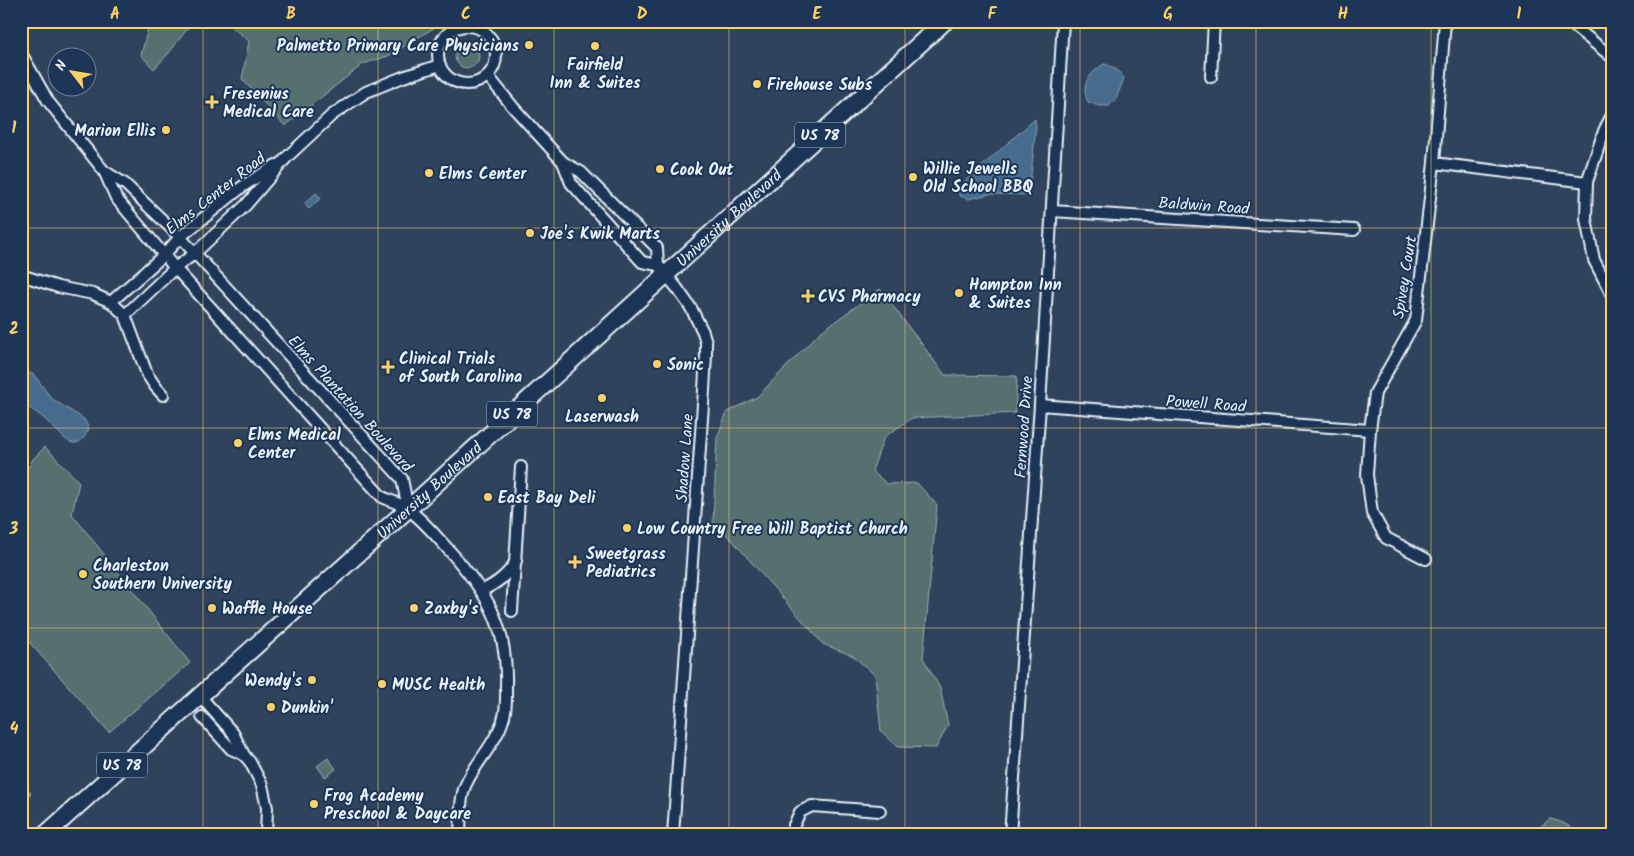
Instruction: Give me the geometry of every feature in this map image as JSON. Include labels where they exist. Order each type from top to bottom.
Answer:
[{"type":"main road","name":"University Boulevard","points":[[45,835],[408,509],[662,269],[945,21]]},
{"type":"street","name":"Fernwood Drive","points":[[1010,835],[1040,405],[1063,21]]},
{"type":"street","points":[[1211,77],[1214,21]]},
{"type":"street","name":"Spivey Court","points":[[1426,559],[1386,538],[1372,513],[1367,475],[1375,393],[1416,320],[1434,163],[1445,21]]},
{"type":"street","points":[[1572,21],[1575,27],[1613,58]]},
{"type":"street","points":[[481,25],[496,50],[493,68],[488,76],[472,84],[462,84],[453,81],[446,76],[440,65],[438,50],[441,42],[446,35],[454,30],[481,25]]},
{"type":"street","name":"Elms Plantation Boulevard","points":[[21,53],[48,101],[104,171],[116,198],[175,268],[382,497],[408,509]]},
{"type":"street","name":"Elms Center Road","points":[[125,316],[175,268],[194,254],[246,205],[287,157],[332,115],[366,92],[440,65]]},
{"type":"street","points":[[488,76],[563,162],[581,172],[657,248],[662,269]]},
{"type":"street","points":[[1613,114],[1604,130],[1587,182],[1586,219],[1594,260],[1613,297]]},
{"type":"street","name":"Elms Center Road","points":[[111,302],[164,255],[180,238],[242,187],[287,157]]},
{"type":"street","points":[[563,162],[571,182],[642,262],[662,269]]},
{"type":"street","points":[[1434,163],[1587,182]]},
{"type":"street","name":"Elms Plantation Boulevard","points":[[104,171],[125,184],[180,238],[402,479],[408,509]]},
{"type":"street","name":"Baldwin Road","points":[[1052,211],[1354,230]]},
{"type":"street","name":"Shadow Lane","points":[[662,269],[700,323],[706,342],[673,835]]},
{"type":"street","points":[[21,275],[58,287],[93,294],[111,302],[125,316],[147,374],[163,395]]},
{"type":"street","name":"Powell Road","points":[[1040,405],[1370,430]]},
{"type":"street","points":[[512,611],[521,467]]},
{"type":"street","points":[[408,509],[423,522],[474,580],[490,605],[504,647],[507,669],[505,711],[497,734],[466,784],[462,797],[460,835]]},
{"type":"street","points":[[481,591],[500,580],[509,572],[516,561]]},
{"type":"street","points":[[199,695],[233,733],[262,785],[267,808],[266,835]]},
{"type":"street","points":[[202,717],[231,749],[244,755]]},
{"type":"street","points":[[793,835],[794,825],[800,812],[812,806],[880,811]]},
{"type":"green space","points":[[150,21],[193,21],[169,53],[154,69],[141,55]]},
{"type":"green space","points":[[213,21],[445,21],[388,56],[363,64],[285,126],[242,79],[249,41],[227,23]]},
{"type":"green space","points":[[467,44],[476,47],[479,56],[476,65],[467,68],[458,65],[455,56],[458,47]]},
{"type":"green space","points":[[880,289],[945,375],[1017,376],[1015,413],[912,418],[884,437],[872,471],[887,484],[917,483],[937,505],[923,658],[940,688],[948,725],[936,748],[898,747],[881,731],[875,675],[853,656],[823,644],[732,540],[713,522],[717,438],[727,412],[757,397],[819,333]]},
{"type":"green space","name":"Charleston Southern University","points":[[45,447],[79,482],[72,514],[190,663],[109,732],[21,633],[21,478],[33,459]]},
{"type":"green space","points":[[328,758],[336,769],[325,777],[317,766]]},
{"type":"green space","points":[[21,777],[31,794],[21,797]]},
{"type":"green space","points":[[1550,819],[1569,826],[1576,835],[1530,835]]},
{"type":"water","points":[[1104,64],[1115,69],[1124,78],[1116,99],[1109,106],[1099,106],[1088,102],[1085,90],[1087,80]]},
{"type":"water","points":[[1035,119],[1036,126],[1029,195],[989,194],[969,199],[960,196],[957,191],[964,182]]},
{"type":"water","points":[[316,193],[321,198],[309,209],[304,204]]},
{"type":"water","points":[[21,369],[34,375],[52,399],[84,419],[89,429],[79,442],[74,443],[65,439],[44,418],[21,402]]},
{"type":"place","name":"Palmetto Primary Care Physicians","points":[[529,45]]},
{"type":"place","name":"Fairfield Inn & Suites","points":[[595,46]]},
{"type":"place","name":"Firehouse Subs","points":[[757,84]]},
{"type":"place","name":"Fresenius Medical Care","points":[[212,102]]},
{"type":"place","name":"Marion Ellis","points":[[166,130]]},
{"type":"place","name":"Cook Out","points":[[660,169]]},
{"type":"place","name":"Elms Center","points":[[429,173]]},
{"type":"place","name":"Willie Jewells Old School BBQ","points":[[913,177]]},
{"type":"place","name":"Joe's Kwik Marts","points":[[530,233]]},
{"type":"place","name":"Hampton Inn & Suites","points":[[959,293]]},
{"type":"place","name":"CVS Pharmacy","points":[[808,296]]},
{"type":"place","name":"Sonic","points":[[657,364]]},
{"type":"place","name":"Clinical Trials of South Carolina","points":[[388,367]]},
{"type":"place","name":"Laserwash","points":[[602,398]]},
{"type":"place","name":"Elms Medical Center","points":[[238,443]]},
{"type":"place","name":"East Bay Deli","points":[[488,497]]},
{"type":"place","name":"Low Country Free Will Baptist Church","points":[[627,528]]},
{"type":"place","name":"Sweetgrass Pediatrics","points":[[575,562]]},
{"type":"place","name":"Charleston Southern University","points":[[83,574]]},
{"type":"place","name":"Waffle House","points":[[212,608]]},
{"type":"place","name":"Zaxby's","points":[[414,608]]},
{"type":"place","name":"Wendy's","points":[[312,680]]},
{"type":"place","name":"MUSC Health","points":[[382,684]]},
{"type":"place","name":"Dunkin'","points":[[271,707]]},
{"type":"place","name":"Frog Academy Preschool & Daycare","points":[[314,804]]}]
